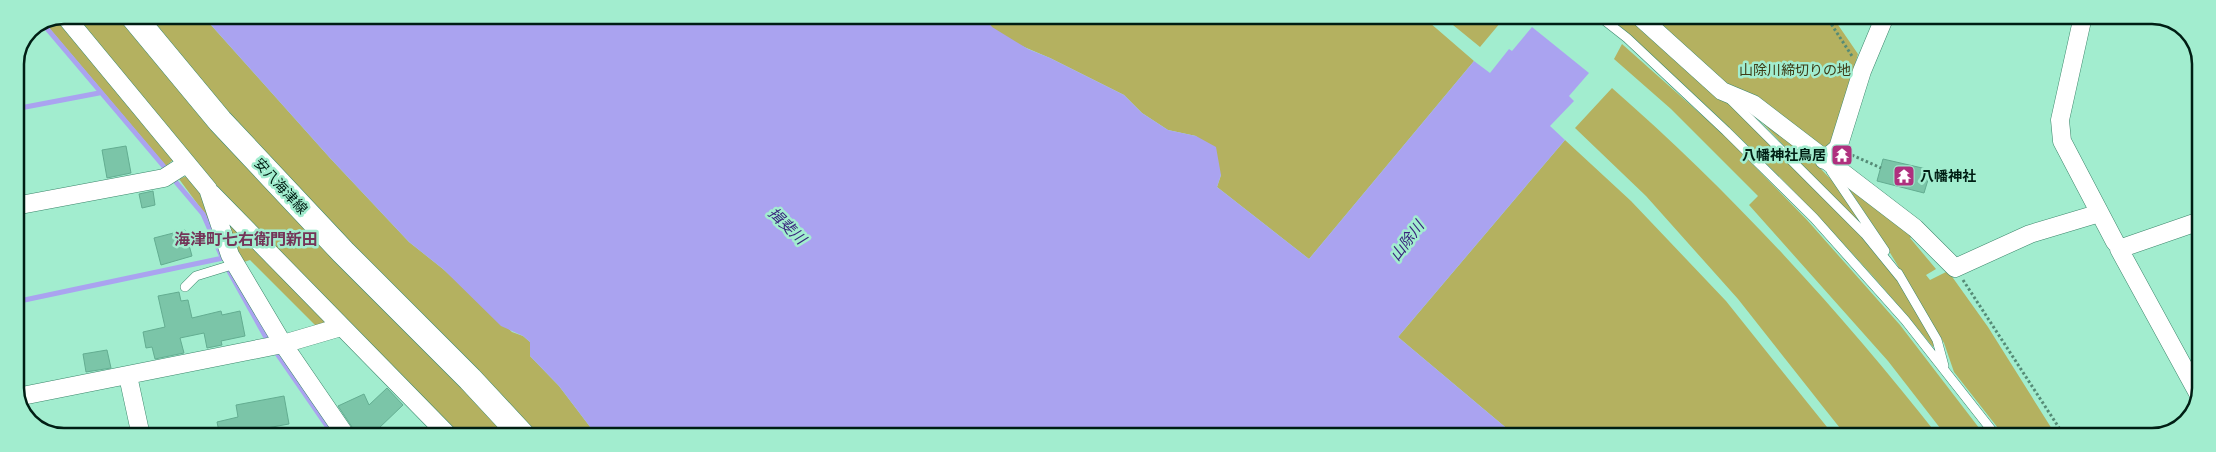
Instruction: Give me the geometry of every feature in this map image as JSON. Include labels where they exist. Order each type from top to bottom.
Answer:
[{"type":"main road","name":"安八海津線","points":[[139,24],[220,121],[343,252],[470,379],[516,428]]},
{"type":"street","points":[[71,24],[186,164],[341,328],[440,428]]},
{"type":"street","points":[[1648,24],[1722,91],[1753,104],[1915,228],[1954,268],[2030,234],[2100,213]]},
{"type":"street","points":[[1824,160],[1838,148],[1862,71],[1882,24]]},
{"type":"street","points":[[2081,24],[2060,120],[2062,141],[2115,242]]},
{"type":"street","points":[[24,204],[164,178],[186,164]]},
{"type":"street","points":[[208,188],[230,255],[283,344],[341,428]]},
{"type":"street","points":[[2192,224],[2119,249],[2192,382]]},
{"type":"street","points":[[25,396],[283,344],[341,328]]},
{"type":"street","points":[[128,376],[138,428]]},
{"type":"lane","points":[[1609,24],[1627,38],[1814,218],[1905,320],[1990,428]]},
{"type":"lane","points":[[1722,91],[1865,234],[1900,277]]},
{"type":"lane","points":[[1824,160],[1873,231],[1937,340],[1945,370]]},
{"type":"lane","points":[[185,287],[196,276],[235,264]]},
{"type":"path","points":[[1831,24],[1862,71]]},
{"type":"path","points":[[1838,148],[1881,168]]},
{"type":"path","points":[[1954,268],[2059,428]]},
{"type":"green space","points":[[65,24],[170,152],[173,160],[166,166],[49,27]]},
{"type":"green space","points":[[77,24],[129,24],[503,428],[450,428],[235,211]]},
{"type":"green space","points":[[151,24],[210,24],[330,158],[409,242],[443,269],[512,332],[523,336],[530,342],[530,356],[559,386],[591,428],[524,428],[241,132]]},
{"type":"green space","points":[[970,24],[1431,24],[1474,61],[1309,259],[1217,187],[1221,175],[1196,136],[1168,130],[1142,113],[1124,95],[1050,58]]},
{"type":"green space","points":[[1452,24],[1499,24],[1480,47]]},
{"type":"green space","points":[[1615,24],[1640,24],[1748,121],[1858,233],[1895,275],[1935,344],[1933,347],[1850,251],[1792,190],[1733,131]]},
{"type":"green space","name":"山除川締切りの地","points":[[1657,24],[1837,24],[1858,54],[1830,150],[1824,153],[1762,115]]},
{"type":"green space","points":[[1622,44],[1722,133],[1807,220],[1900,325],[1979,428],[1940,428],[1888,361],[1749,205],[1758,196],[1671,109],[1614,59]]},
{"type":"green space","points":[[1612,88],[1700,169],[1784,255],[1863,344],[1932,428],[1840,428],[1738,299],[1646,196],[1575,128]]},
{"type":"green space","points":[[1743,103],[1798,145],[1840,189],[1870,231],[1864,229]]},
{"type":"green space","points":[[1565,140],[1631,201],[1726,301],[1828,428],[1506,428],[1398,337]]},
{"type":"green space","points":[[189,175],[198,184],[222,250],[205,214],[179,179]]},
{"type":"green space","points":[[1845,183],[1915,234],[1910,238],[1936,269],[1926,275],[1930,280],[1948,271],[1988,327],[2051,428],[1998,428],[1954,372],[1944,343],[1877,231]]},
{"type":"green space","points":[[219,207],[329,321],[318,328],[250,260],[241,263]]},
{"type":"water","points":[[210,24],[990,24],[1028,49],[1124,95],[1142,113],[1168,130],[1196,136],[1216,147],[1221,175],[1217,187],[1309,259],[1474,61],[1490,73],[1509,49],[1512,51],[1532,27],[1589,73],[1569,96],[1574,101],[1550,126],[1565,140],[1398,337],[1506,428],[591,428],[559,386],[530,356],[530,342],[523,336],[501,326],[443,269],[409,242],[330,158]]},
{"type":"building","points":[[126,146],[131,173],[107,178],[102,150]]},
{"type":"building","name":"八幡神社","points":[[1883,159],[1931,170],[1924,193],[1877,181]]},
{"type":"building","points":[[153,191],[155,205],[142,208],[139,194]]},
{"type":"building","points":[[185,230],[192,256],[161,265],[154,238]]},
{"type":"building","points":[[179,292],[181,301],[188,300],[192,318],[221,311],[222,315],[240,311],[245,336],[221,341],[222,345],[207,348],[204,333],[180,338],[184,353],[155,359],[152,347],[146,348],[143,332],[165,327],[158,296]]},
{"type":"building","points":[[107,350],[111,368],[86,372],[83,354]]},
{"type":"building","points":[[387,388],[403,405],[379,428],[353,428],[338,406],[364,394],[369,405]]},
{"type":"building","points":[[284,396],[289,424],[267,428],[218,428],[217,422],[238,417],[236,405]]},
{"type":"waterway","points":[[47,28],[166,169]]},
{"type":"waterway","points":[[24,107],[99,93]]},
{"type":"waterway","points":[[175,181],[203,214],[222,257]]},
{"type":"waterway","points":[[24,300],[223,258]]},
{"type":"waterway","points":[[229,271],[268,341]]},
{"type":"waterway","points":[[276,352],[328,428]]},
{"type":"place","name":"八幡神社鳥居","points":[[1842,155]]},
{"type":"place","name":"八幡神社","points":[[1904,176]]},
{"type":"district","name":"海津町七右衛門新田","points":[[246,239]]},
{"type":"water label","name":"揖斐川","points":[[787,226]]},
{"type":"water label","name":"山除川","points":[[1407,241]]}]
